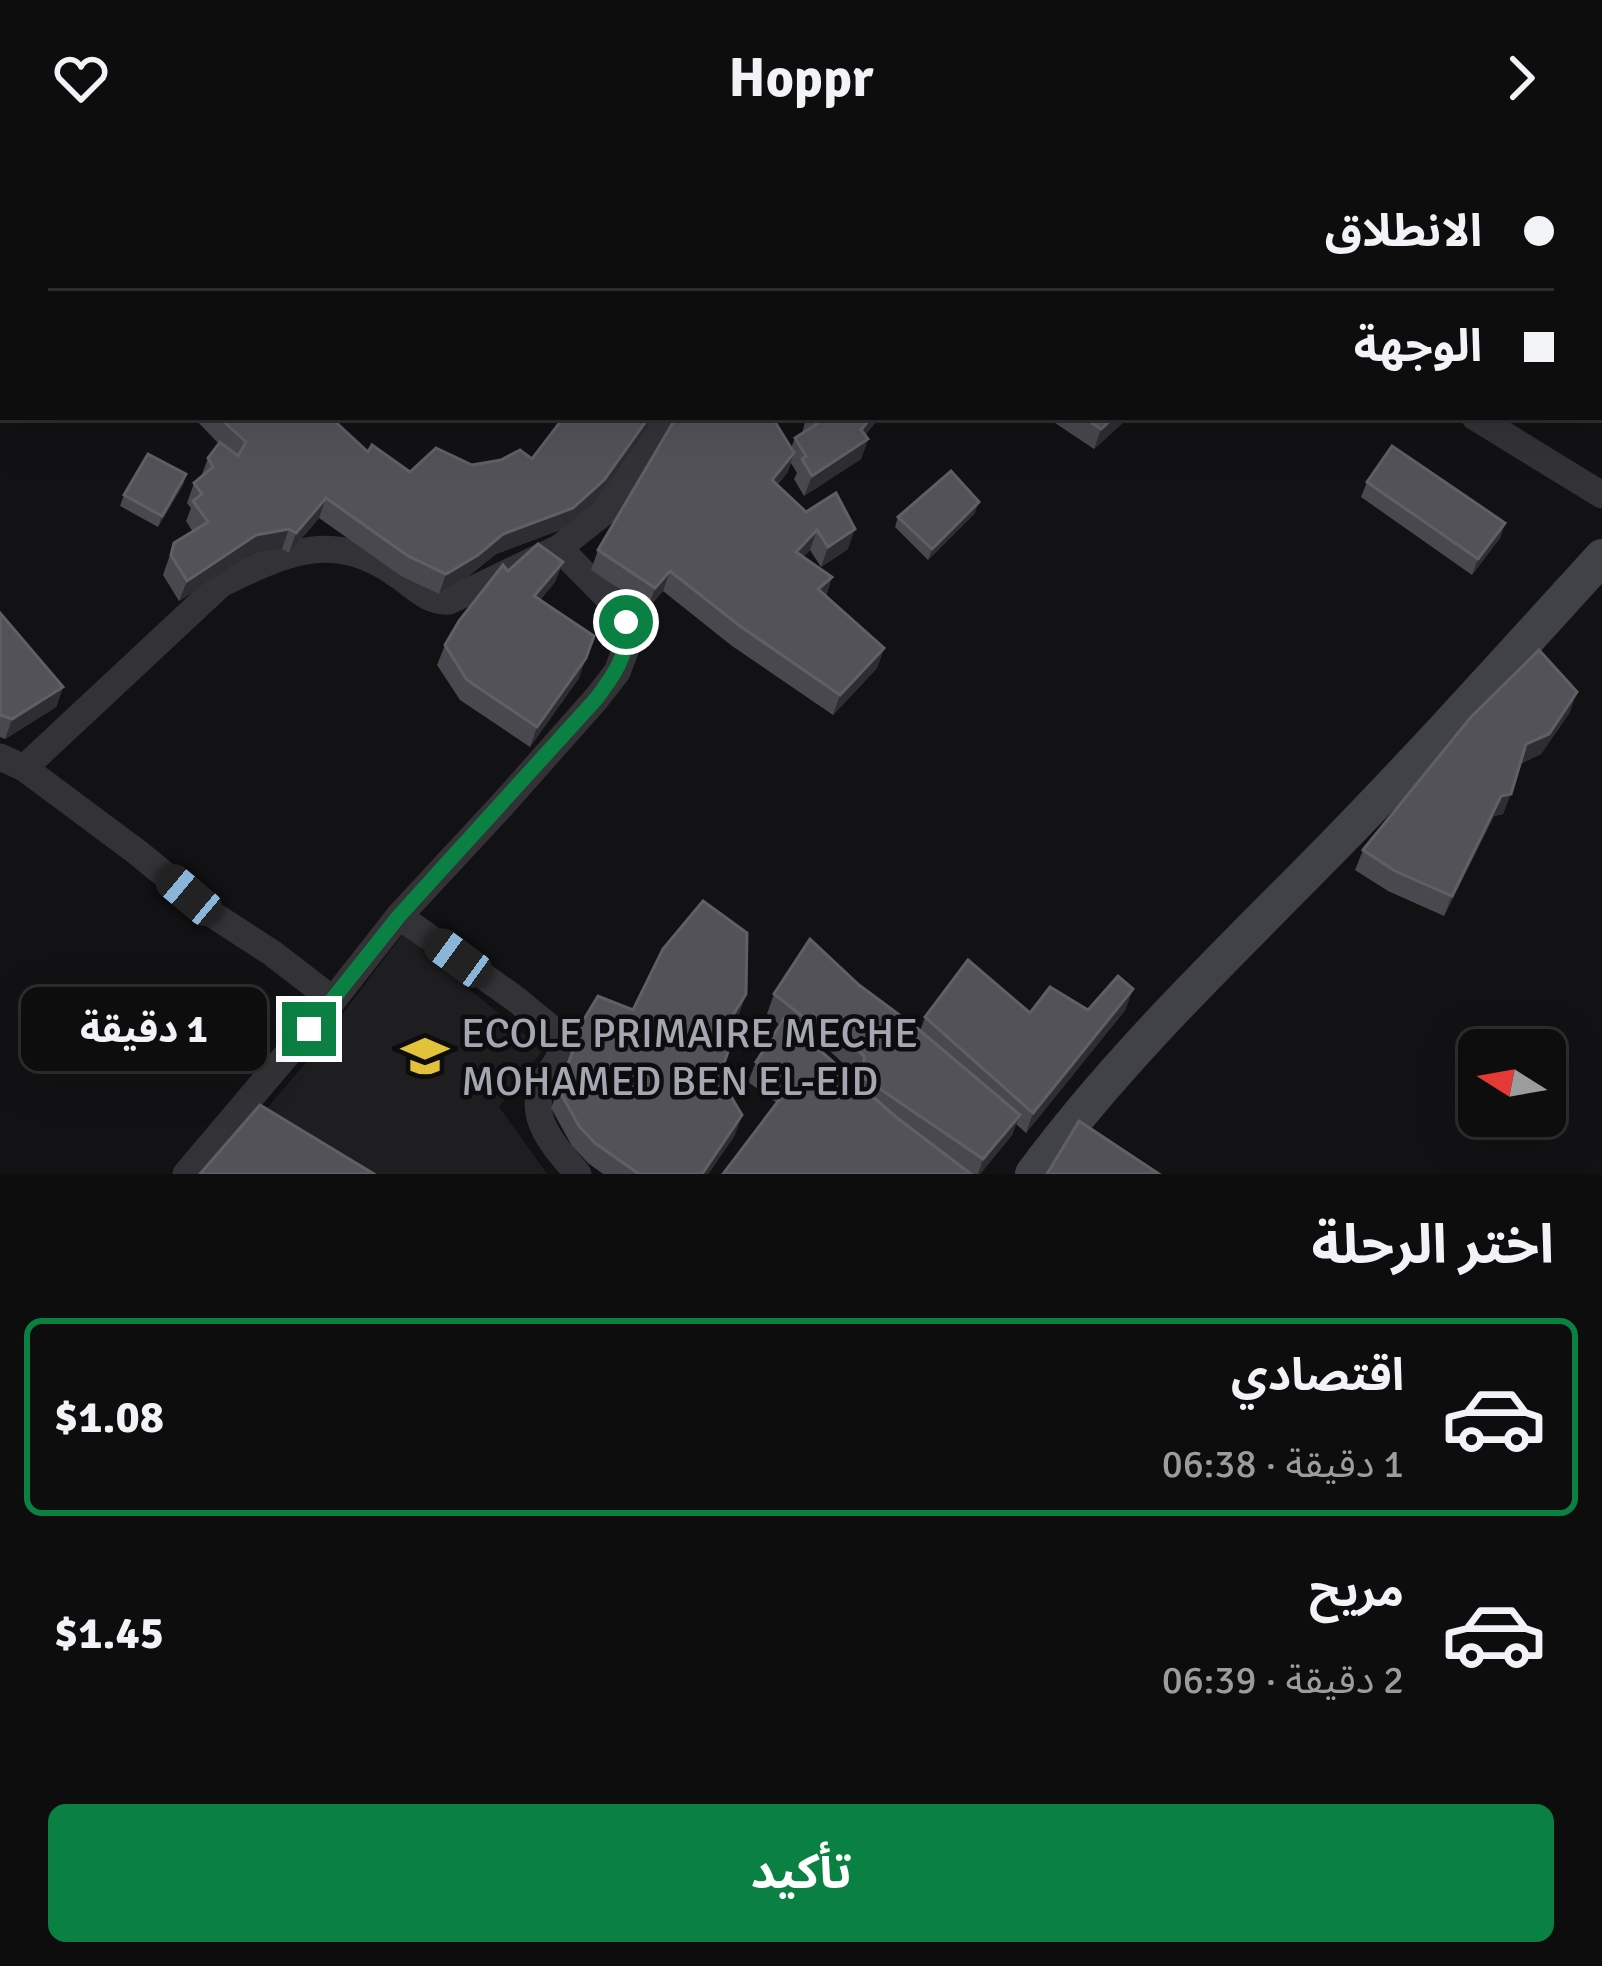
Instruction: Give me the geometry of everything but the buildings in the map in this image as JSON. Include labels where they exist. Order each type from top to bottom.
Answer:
[{"type":"main road","points":[[1034,1174],[1148,1036],[1346,834],[1602,557]]},
{"type":"street","points":[[333,1000],[12,763],[221,584],[254,568],[321,549],[350,550],[383,564],[440,602],[559,548],[603,513],[669,420]]},
{"type":"street","points":[[1480,420],[1602,495]]},
{"type":"street","points":[[186,1174],[399,916],[617,671],[625,651],[626,622],[559,548]]},
{"type":"street","points":[[399,916],[565,1040],[564,1051],[541,1088],[539,1106],[549,1138],[578,1174]]},
{"type":"shaded area","name":"ECOLE PRIMAIRE MECHE MOHAMED BEN EL-EID","points":[[403,934],[543,1050],[499,1107],[547,1174],[333,1174],[253,1125]]},
{"type":"place","name":"ECOLE PRIMAIRE MECHE MOHAMED BEN EL-EID","points":[[425,1056]]},
{"type":"route","points":[[309,1029],[399,916],[596,699],[625,651],[626,622]]}]
